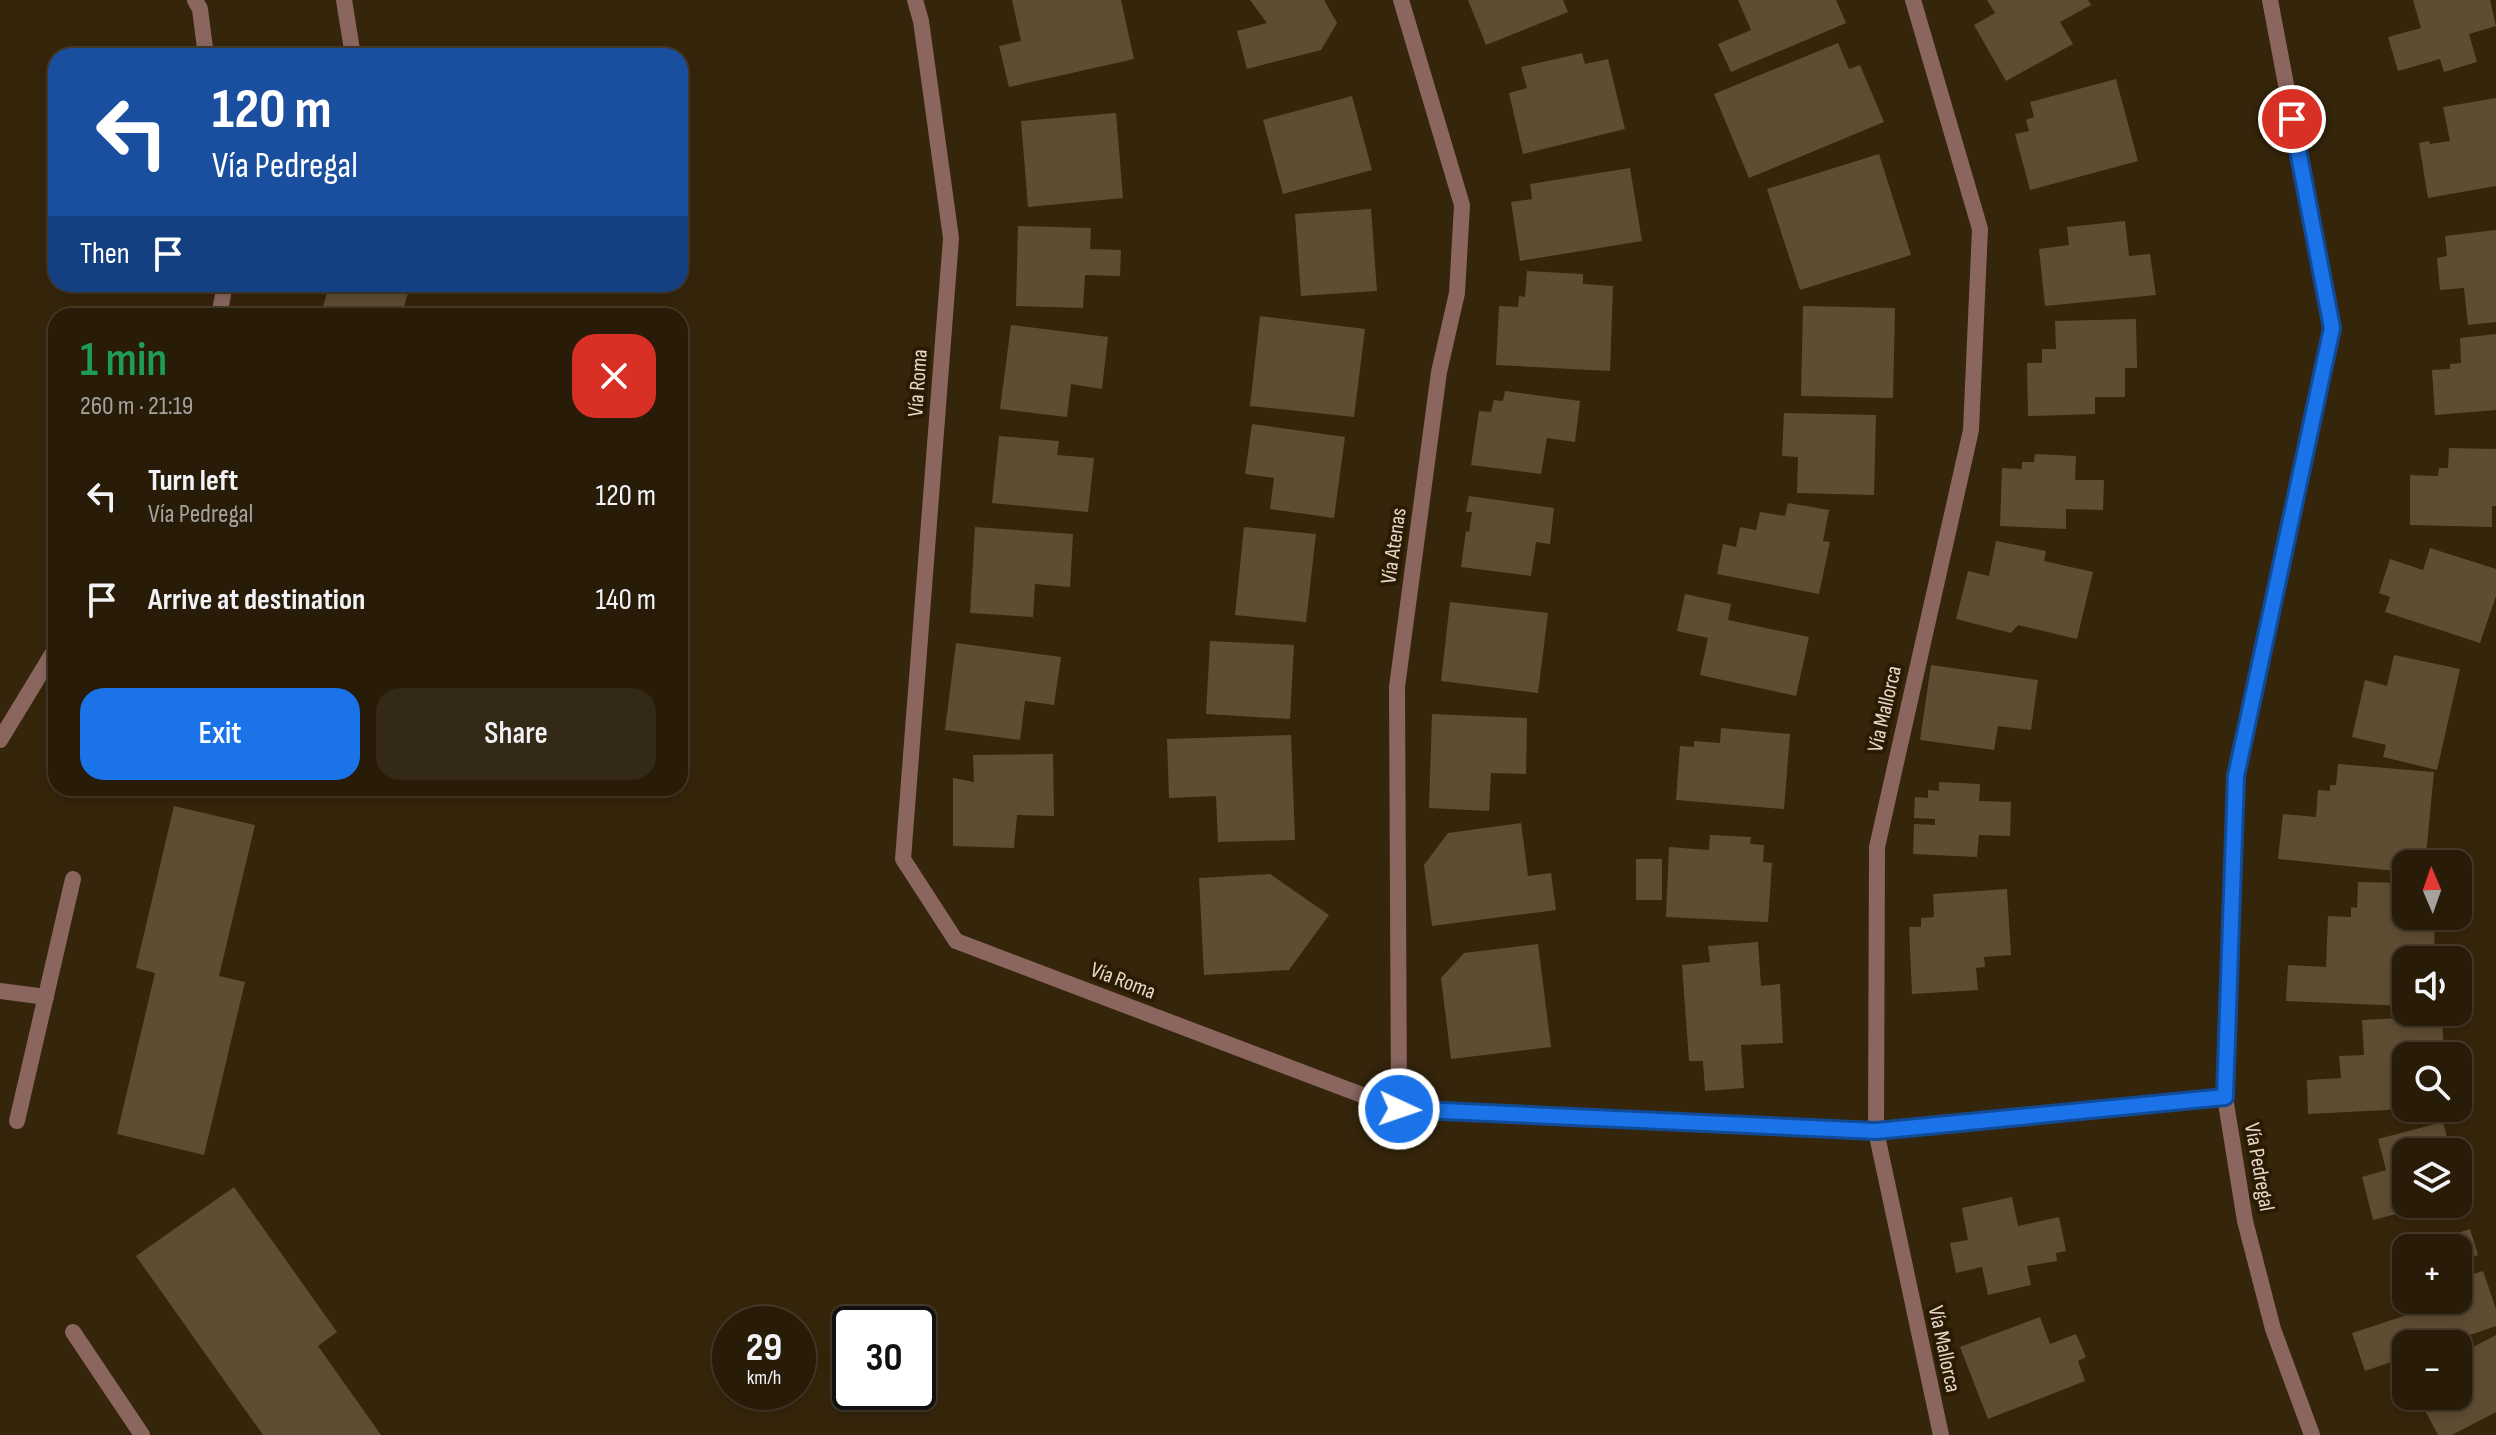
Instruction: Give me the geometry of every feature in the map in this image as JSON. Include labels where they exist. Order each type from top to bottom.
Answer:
[{"type":"street","points":[[195,0],[200,9],[205,48]]},
{"type":"street","points":[[344,0],[352,48]]},
{"type":"street","name":"Vía Roma","points":[[915,0],[921,21],[951,238],[903,859],[956,941],[1399,1109],[1876,1131],[2225,1097]]},
{"type":"street","name":"Vía Atenas","points":[[1399,1109],[1397,687],[1439,372],[1457,293],[1462,205],[1401,0]]},
{"type":"street","name":"Vía Mallorca","points":[[1913,0],[1980,229],[1971,430],[1877,847],[1876,1131],[1941,1435]]},
{"type":"street","name":"Vía Pedregal","points":[[2270,0],[2332,328],[2236,776],[2225,1097],[2245,1221],[2273,1329],[2312,1435]]},
{"type":"street","points":[[0,740],[48,661]]},
{"type":"street","points":[[17,1121],[73,879]]},
{"type":"street","points":[[0,991],[46,997]]},
{"type":"street","points":[[73,1332],[142,1435]]},
{"type":"building","points":[[1012,0],[1121,0],[1134,59],[1009,87],[999,46],[1021,41]]},
{"type":"building","points":[[1250,0],[1324,0],[1337,23],[1321,50],[1247,69],[1237,31],[1267,23]]},
{"type":"building","points":[[1468,0],[1563,0],[1568,12],[1486,45]]},
{"type":"building","points":[[1738,0],[1836,0],[1846,23],[1731,72],[1718,44],[1751,30]]},
{"type":"building","points":[[1987,0],[2088,0],[2091,5],[2060,22],[2073,44],[2006,81],[1974,25],[1995,13]]},
{"type":"building","points":[[2413,0],[2490,0],[2496,26],[2469,34],[2477,62],[2444,72],[2440,59],[2398,71],[2388,37],[2421,28]]},
{"type":"building","points":[[1838,43],[1849,69],[1860,65],[1884,122],[1749,178],[1714,94]]},
{"type":"building","points":[[1582,53],[1585,64],[1608,59],[1625,129],[1523,154],[1509,93],[1527,88],[1521,67]]},
{"type":"building","points":[[2116,79],[2138,161],[2030,190],[2015,134],[2029,131],[2026,120],[2034,117],[2030,102]]},
{"type":"building","points":[[1352,96],[1372,170],[1283,194],[1263,120]]},
{"type":"building","points":[[2496,98],[2496,186],[2428,198],[2419,143],[2450,141],[2443,107]]},
{"type":"building","points":[[1116,113],[1123,198],[1028,207],[1021,121]]},
{"type":"building","points":[[1879,154],[1911,255],[1800,290],[1767,189]]},
{"type":"building","points":[[1630,168],[1642,241],[1520,261],[1511,202],[1532,199],[1530,184]]},
{"type":"building","points":[[1371,209],[1377,291],[1301,296],[1295,214]]},
{"type":"building","points":[[2125,221],[2129,256],[2150,254],[2156,295],[2045,306],[2039,249],[2069,245],[2067,227]]},
{"type":"building","points":[[1018,226],[1091,228],[1090,249],[1121,250],[1120,276],[1085,275],[1083,308],[1016,306]]},
{"type":"building","points":[[2496,230],[2496,322],[2468,325],[2464,288],[2440,290],[2437,258],[2447,256],[2445,236]]},
{"type":"building","points":[[1527,271],[1583,274],[1583,284],[1613,286],[1610,371],[1496,365],[1499,306],[1518,307],[1519,296],[1525,297]]},
{"type":"building","points":[[328,292],[408,292],[404,308],[322,308]]},
{"type":"building","points":[[1803,306],[1895,308],[1893,398],[1801,396]]},
{"type":"building","points":[[1260,316],[1365,329],[1354,417],[1250,406]]},
{"type":"building","points":[[2136,319],[2137,368],[2125,368],[2125,397],[2095,397],[2095,414],[2028,416],[2027,363],[2042,363],[2042,349],[2056,349],[2055,321]]},
{"type":"building","points":[[1011,325],[1108,337],[1102,389],[1071,384],[1067,417],[1000,409]]},
{"type":"building","points":[[2496,334],[2496,410],[2435,415],[2432,370],[2450,369],[2450,364],[2461,363],[2460,338]]},
{"type":"building","points":[[1505,391],[1580,401],[1575,442],[1547,438],[1541,474],[1471,465],[1479,411],[1491,412],[1494,400],[1503,401]]},
{"type":"building","points":[[1784,413],[1876,415],[1874,495],[1797,493],[1798,457],[1782,456]]},
{"type":"building","points":[[1252,424],[1345,437],[1334,518],[1270,509],[1274,478],[1245,474]]},
{"type":"building","points":[[999,436],[1059,441],[1057,455],[1094,458],[1088,512],[992,503]]},
{"type":"building","points":[[2449,448],[2496,449],[2496,506],[2492,506],[2492,527],[2410,525],[2410,475],[2438,476],[2439,468],[2448,468]]},
{"type":"building","points":[[2035,454],[2076,456],[2075,480],[2104,480],[2103,510],[2066,509],[2066,529],[2000,526],[2002,468],[2022,469],[2022,462],[2034,462]]},
{"type":"building","points":[[1469,496],[1554,508],[1550,544],[1536,542],[1531,576],[1461,567],[1472,512],[1466,512]]},
{"type":"building","points":[[1788,503],[1829,510],[1823,541],[1830,542],[1819,594],[1717,574],[1723,544],[1736,547],[1740,527],[1756,530],[1760,512],[1785,516]]},
{"type":"building","points":[[975,527],[1073,534],[1070,587],[1035,584],[1033,617],[970,613]]},
{"type":"building","points":[[1244,527],[1316,534],[1306,622],[1235,615]]},
{"type":"building","points":[[1996,541],[2046,551],[2044,561],[2093,572],[2077,639],[2018,625],[2011,633],[1956,619],[1968,571],[1989,576]]},
{"type":"building","points":[[2430,548],[2496,569],[2496,596],[2480,643],[2385,612],[2390,597],[2379,593],[2390,559],[2423,570]]},
{"type":"building","points":[[1685,594],[1731,604],[1728,620],[1809,637],[1796,696],[1700,675],[1708,638],[1677,631]]},
{"type":"building","points":[[1450,602],[1548,613],[1538,693],[1441,681]]},
{"type":"building","points":[[1210,641],[1294,645],[1290,719],[1206,714]]},
{"type":"building","points":[[956,643],[1061,657],[1054,705],[1025,701],[1020,740],[945,730]]},
{"type":"building","points":[[2394,655],[2460,669],[2437,770],[2383,757],[2386,745],[2352,737],[2365,680],[2387,686]]},
{"type":"building","points":[[1931,665],[2038,680],[2031,730],[1998,726],[1994,750],[1920,740]]},
{"type":"building","points":[[1432,714],[1527,718],[1526,774],[1491,773],[1489,811],[1429,808]]},
{"type":"building","points":[[1721,728],[1790,734],[1784,809],[1676,800],[1680,746],[1694,747],[1694,741],[1720,743]]},
{"type":"building","points":[[1291,735],[1295,840],[1218,842],[1216,796],[1169,798],[1167,739]]},
{"type":"building","points":[[1053,754],[1054,816],[1017,815],[1014,848],[953,846],[953,778],[974,782],[973,755]]},
{"type":"building","points":[[2338,764],[2434,772],[2426,850],[2392,850],[2392,871],[2278,859],[2283,814],[2316,817],[2318,790],[2330,791],[2330,785],[2336,785]]},
{"type":"building","points":[[1939,782],[1980,784],[1979,801],[2011,802],[2010,836],[1979,835],[1977,857],[1913,854],[1914,824],[1935,825],[1935,819],[1914,818],[1915,797],[1928,798],[1928,790],[1939,791]]},
{"type":"building","points":[[174,806],[255,825],[219,976],[245,982],[204,1155],[117,1134],[155,973],[136,968]]},
{"type":"building","points":[[1521,823],[1528,876],[1551,873],[1556,910],[1432,926],[1424,865],[1448,833]]},
{"type":"building","points":[[1710,835],[1751,837],[1750,844],[1764,845],[1763,862],[1772,863],[1768,922],[1666,917],[1669,847],[1709,850]]},
{"type":"building","points":[[1636,859],[1662,859],[1662,900],[1636,900]]},
{"type":"building","points":[[1270,874],[1329,915],[1289,970],[1204,975],[1199,878]]},
{"type":"building","points":[[2358,882],[2392,883],[2392,930],[2435,930],[2434,946],[2392,946],[2392,1005],[2286,1001],[2288,965],[2326,967],[2328,916],[2351,917],[2351,907],[2357,908]]},
{"type":"building","points":[[2007,889],[2011,955],[1984,957],[1985,967],[1976,968],[1978,990],[1912,994],[1909,927],[1921,927],[1921,918],[1934,917],[1933,894]]},
{"type":"building","points":[[1758,942],[1761,986],[1780,984],[1783,1043],[1741,1045],[1744,1088],[1705,1091],[1703,1061],[1689,1061],[1682,965],[1710,962],[1708,946]]},
{"type":"building","points":[[1538,944],[1551,1047],[1451,1059],[1441,978],[1464,953]]},
{"type":"building","points":[[2392,1018],[2392,1026],[2442,1026],[2443,1042],[2392,1042],[2392,1110],[2308,1114],[2307,1080],[2341,1078],[2339,1056],[2364,1055],[2362,1020]]},
{"type":"building","points":[[2443,1122],[2447,1138],[2392,1138],[2392,1215],[2373,1220],[2362,1177],[2386,1170],[2378,1139]]},
{"type":"building","points":[[234,1187],[337,1332],[318,1346],[381,1435],[263,1435],[136,1256]]},
{"type":"building","points":[[2012,1197],[2018,1226],[2059,1217],[2066,1251],[2056,1253],[2057,1261],[2027,1266],[2031,1285],[1988,1295],[1982,1267],[1956,1273],[1950,1243],[1968,1240],[1962,1208]]},
{"type":"building","points":[[2470,1229],[2472,1234],[2455,1234]]},
{"type":"building","points":[[2472,1236],[2478,1255],[2472,1257]]},
{"type":"building","points":[[2483,1271],[2496,1309],[2496,1326],[2472,1334],[2472,1330],[2392,1330],[2392,1362],[2365,1371],[2352,1333],[2410,1314],[2472,1314],[2472,1274]]},
{"type":"building","points":[[2040,1317],[2050,1344],[2076,1334],[2086,1357],[2078,1361],[2085,1381],[1988,1419],[1960,1347]]},
{"type":"building","points":[[2496,1335],[2496,1412],[2452,1435],[2438,1435],[2425,1410],[2472,1410],[2472,1348]]},
{"type":"route","points":[[1399,1109],[1876,1131],[2225,1097],[2236,776],[2332,328],[2292,119]]}]
